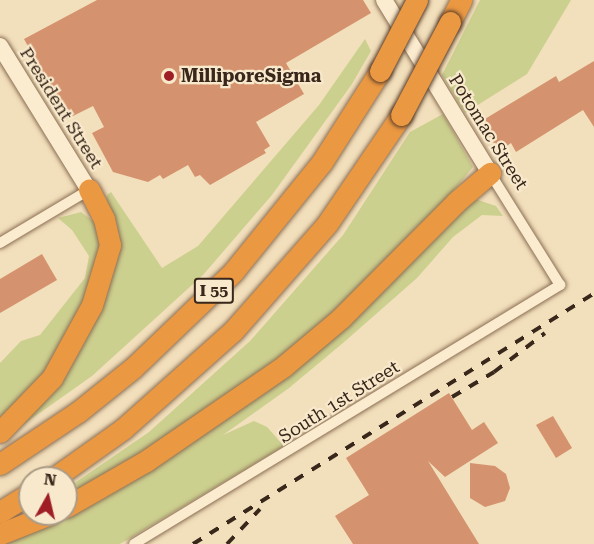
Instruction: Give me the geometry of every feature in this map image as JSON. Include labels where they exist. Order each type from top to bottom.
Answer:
[{"type":"highway","name":"I 55","points":[[0,464],[78,412],[133,368],[233,272],[322,162],[380,71],[417,0]]},
{"type":"highway","name":"I 55","points":[[71,466],[123,429],[232,331],[327,224],[401,115],[461,0]]},
{"type":"highway","points":[[78,500],[146,461],[284,366],[350,310],[456,202],[490,173]]},
{"type":"highway","points":[[0,432],[52,378],[92,305],[110,245],[104,219],[89,190]]},
{"type":"highway","points":[[0,512],[18,501]]},
{"type":"highway","points":[[0,534],[20,526]]},
{"type":"street","name":"Potomac Street","points":[[384,0],[561,285]]},
{"type":"street","name":"President Street","points":[[0,46],[89,190]]},
{"type":"street","points":[[0,243],[89,190]]},
{"type":"street","name":"South 1st Street","points":[[134,544],[561,285]]},
{"type":"green space","points":[[480,0],[571,0],[527,74],[465,113],[442,75]]},
{"type":"green space","points":[[365,39],[371,51],[352,84],[272,195],[203,275],[92,376],[0,441],[95,310],[107,195],[111,192],[162,268],[198,246],[319,105]]},
{"type":"green space","points":[[443,114],[473,167],[416,236],[319,328],[220,404],[78,492],[78,481],[149,432],[250,341],[343,235],[410,132]]},
{"type":"green space","points":[[475,199],[496,206],[503,216],[482,215],[453,237],[417,278],[343,343],[289,388],[223,435],[254,421],[267,427],[284,446],[120,544],[0,544],[35,526],[78,526],[78,504],[140,472]]},
{"type":"green space","points":[[81,212],[100,226],[98,272],[47,374],[0,426],[0,363],[21,341],[40,335],[85,278],[89,256],[72,230],[58,218]]},
{"type":"building","name":"MilliporeSigma","points":[[97,0],[363,0],[371,13],[286,63],[304,94],[256,122],[270,146],[264,150],[266,153],[210,185],[200,175],[195,177],[188,165],[163,179],[160,175],[148,182],[113,172],[92,133],[104,127],[93,106],[67,119],[24,39]]},
{"type":"building","points":[[594,61],[594,127],[583,110],[516,152],[511,143],[499,151],[480,122],[556,76],[559,82]]},
{"type":"building","points":[[42,254],[57,280],[0,313],[0,279]]},
{"type":"building","points":[[449,393],[472,430],[484,422],[498,443],[445,477],[428,461],[479,544],[353,544],[335,516],[369,495],[346,458]]},
{"type":"building","points":[[553,416],[572,448],[556,458],[536,425]]},
{"type":"building","points":[[470,463],[495,466],[506,474],[510,488],[505,501],[485,507],[470,498]]},
{"type":"railway","points":[[193,544],[594,293]]},
{"type":"railway","points":[[452,397],[494,372],[545,333]]},
{"type":"railway","points":[[227,544],[260,509]]},
{"type":"place","name":"MilliporeSigma","points":[[169,76]]}]
